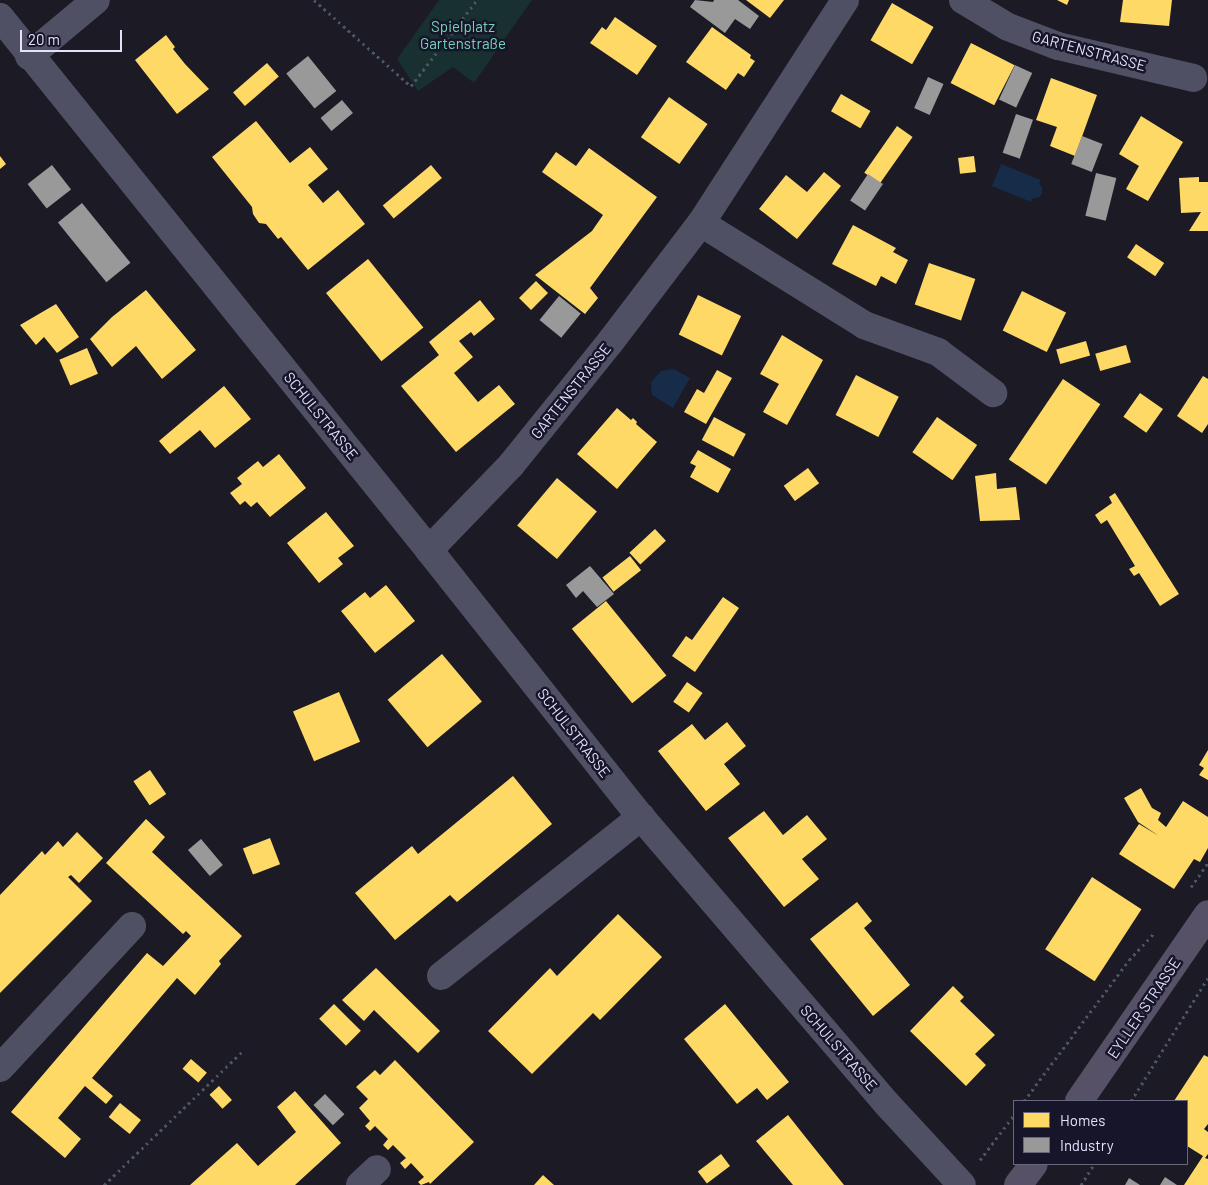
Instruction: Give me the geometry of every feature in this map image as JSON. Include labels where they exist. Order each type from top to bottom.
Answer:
[{"type":"main road","name":"EYLLER STRASSE","points":[[1080,1100],[1208,914]]},
{"type":"main road","points":[[1018,1185],[1033,1165]]},
{"type":"street","points":[[29,56],[96,0]]},
{"type":"street","name":"GARTENSTRASSE","points":[[429,550],[510,465],[611,341],[701,223],[845,0]]},
{"type":"street","name":"GARTENSTRASSE","points":[[963,0],[1008,27],[1058,46],[1193,78]]},
{"type":"street","name":"SCHULSTRASSE","points":[[0,17],[29,56],[429,550],[641,817],[887,1104],[962,1185]]},
{"type":"street","points":[[701,223],[864,325],[938,352],[993,393]]},
{"type":"street","points":[[441,976],[641,817]]},
{"type":"street","points":[[0,1068],[132,926]]},
{"type":"path","points":[[314,0],[411,86],[477,0]]},
{"type":"path","points":[[1185,894],[1208,863]]},
{"type":"path","points":[[1025,1100],[1129,960],[1155,932]]},
{"type":"path","points":[[1132,1100],[1208,978]]},
{"type":"path","points":[[104,1185],[244,1050]]},
{"type":"path","points":[[962,1185],[1013,1116]]},
{"type":"path","points":[[1081,1185],[1093,1165]]},
{"type":"green space","name":"Spielplatz Gartenstraße","points":[[439,0],[532,0],[474,83],[453,67],[418,91],[397,59]]},
{"type":"water","points":[[1001,164],[1041,180],[1039,184],[1042,187],[1042,194],[1032,199],[1031,202],[992,186]]},
{"type":"water","points":[[674,369],[690,378],[673,408],[652,395],[651,382],[661,371]]},
{"type":"building: Homes","points":[[746,0],[784,0],[770,18]]},
{"type":"building: Homes","points":[[1057,0],[1069,0],[1067,5]]},
{"type":"building: Homes","points":[[1123,0],[1172,0],[1169,26],[1120,22]]},
{"type":"building: Homes","points":[[892,3],[934,27],[912,64],[870,40]]},
{"type":"building: Homes","points":[[615,17],[657,46],[637,75],[590,43],[602,27],[606,30]]},
{"type":"building: Homes","points":[[712,27],[751,55],[750,58],[755,61],[744,77],[738,73],[726,90],[686,62]]},
{"type":"building: Homes","points":[[166,35],[175,47],[173,49],[209,89],[177,114],[135,60]]},
{"type":"building: Homes","points":[[971,43],[1015,65],[994,105],[951,83]]},
{"type":"building: Homes","points":[[267,63],[279,77],[245,106],[233,93]]},
{"type":"building: Homes","points":[[1051,78],[1097,95],[1075,156],[1050,146],[1057,127],[1036,120]]},
{"type":"building: Homes","points":[[841,94],[870,111],[860,128],[831,111]]},
{"type":"building: Homes","points":[[669,97],[708,124],[679,164],[641,137]]},
{"type":"building: Homes","points":[[1141,116],[1183,142],[1148,201],[1126,189],[1139,166],[1119,154]]},
{"type":"building: Homes","points":[[256,121],[290,163],[310,147],[328,169],[308,185],[323,203],[338,190],[365,224],[308,270],[281,237],[278,239],[266,224],[259,223],[253,214],[252,207],[212,157]]},
{"type":"building: Homes","points":[[897,126],[913,137],[880,184],[864,173]]},
{"type":"building: Homes","points":[[589,148],[657,197],[590,288],[598,298],[585,314],[535,275],[592,231],[603,215],[542,172],[556,152],[576,166]]},
{"type":"building: Homes","points":[[0,156],[6,164],[0,169]]},
{"type":"building: Homes","points":[[974,156],[976,172],[960,174],[958,158]]},
{"type":"building: Homes","points":[[431,165],[442,178],[394,219],[383,205]]},
{"type":"building: Homes","points":[[824,172],[841,186],[797,239],[759,209],[786,175],[807,192]]},
{"type":"building: Homes","points":[[1199,177],[1199,182],[1208,182],[1208,231],[1189,231],[1201,212],[1181,213],[1179,178]]},
{"type":"building: Homes","points":[[853,225],[896,248],[893,252],[908,260],[896,284],[881,276],[876,286],[832,264]]},
{"type":"building: Homes","points":[[1136,244],[1164,263],[1155,276],[1127,257]]},
{"type":"building: Homes","points":[[368,259],[423,327],[381,361],[326,293]]},
{"type":"building: Homes","points":[[929,263],[975,279],[961,321],[915,305]]},
{"type":"building: Homes","points":[[536,281],[548,293],[531,310],[519,298]]},
{"type":"building: Homes","points":[[146,290],[196,350],[162,379],[136,346],[112,367],[90,339],[112,317]]},
{"type":"building: Homes","points":[[1022,291],[1066,312],[1047,352],[1003,331]]},
{"type":"building: Homes","points":[[698,295],[741,316],[722,356],[679,335]]},
{"type":"building: Homes","points":[[480,300],[495,319],[474,336],[471,332],[459,341],[473,357],[454,373],[478,402],[499,385],[515,404],[456,452],[401,386],[439,355],[429,342]]},
{"type":"building: Homes","points":[[56,304],[79,337],[57,353],[44,337],[36,345],[20,325]]},
{"type":"building: Homes","points":[[782,335],[823,360],[787,425],[763,412],[779,384],[760,374]]},
{"type":"building: Homes","points":[[1086,341],[1090,355],[1060,364],[1056,350]]},
{"type":"building: Homes","points":[[1126,345],[1131,362],[1100,371],[1095,354]]},
{"type":"building: Homes","points":[[87,348],[98,374],[70,385],[59,360]]},
{"type":"building: Homes","points":[[717,370],[732,378],[706,424],[684,412],[697,389],[704,393]]},
{"type":"building: Homes","points":[[856,375],[899,397],[878,437],[836,415]]},
{"type":"building: Homes","points":[[1203,376],[1208,379],[1208,424],[1202,433],[1177,416]]},
{"type":"building: Homes","points":[[1063,379],[1100,404],[1046,485],[1009,459]]},
{"type":"building: Homes","points":[[224,386],[251,419],[215,448],[200,430],[170,454],[159,441]]},
{"type":"building: Homes","points":[[1140,393],[1163,409],[1146,433],[1123,417]]},
{"type":"building: Homes","points":[[617,408],[631,420],[633,418],[637,422],[636,424],[657,442],[617,489],[577,454]]},
{"type":"building: Homes","points":[[714,417],[746,434],[734,457],[702,440]]},
{"type":"building: Homes","points":[[937,417],[977,445],[952,480],[912,452]]},
{"type":"building: Homes","points":[[698,450],[731,469],[718,493],[690,477],[696,466],[690,463]]},
{"type":"building: Homes","points":[[279,454],[306,488],[270,517],[257,502],[251,507],[245,501],[240,505],[230,493],[242,484],[237,478],[258,461],[263,467]]},
{"type":"building: Homes","points":[[808,468],[819,483],[795,501],[784,486]]},
{"type":"building: Homes","points":[[996,473],[997,489],[1016,487],[1020,520],[980,521],[975,476]]},
{"type":"building: Homes","points":[[557,478],[597,511],[557,559],[517,525]]},
{"type":"building: Homes","points":[[1115,493],[1179,594],[1160,606],[1139,573],[1134,576],[1129,569],[1135,566],[1107,520],[1101,524],[1095,515],[1112,503],[1109,497]]},
{"type":"building: Homes","points":[[326,512],[354,546],[338,558],[343,564],[319,583],[287,543]]},
{"type":"building: Homes","points":[[655,529],[666,541],[640,565],[629,553]]},
{"type":"building: Homes","points":[[630,556],[641,570],[614,592],[602,578]]},
{"type":"building: Homes","points":[[386,585],[415,621],[375,653],[341,611],[365,592],[370,598]]},
{"type":"building: Homes","points":[[723,597],[739,608],[695,672],[672,656],[686,636],[692,640]]},
{"type":"building: Homes","points":[[606,601],[666,676],[632,703],[572,629]]},
{"type":"building: Homes","points":[[442,654],[482,701],[427,747],[388,700]]},
{"type":"building: Homes","points":[[687,682],[703,693],[689,713],[673,702]]},
{"type":"building: Homes","points":[[339,692],[360,742],[314,761],[293,712]]},
{"type":"building: Homes","points":[[727,722],[746,746],[724,764],[740,784],[706,811],[658,751],[692,724],[705,740]]},
{"type":"building: Homes","points":[[1208,750],[1208,780],[1199,775],[1204,768],[1199,765]]},
{"type":"building: Homes","points":[[150,770],[166,794],[150,805],[133,781]]},
{"type":"building: Homes","points":[[513,776],[552,824],[457,902],[450,895],[395,940],[355,893],[412,846],[418,854]]},
{"type":"building: Homes","points":[[1141,788],[1152,808],[1161,813],[1158,820],[1166,827],[1183,801],[1208,817],[1208,848],[1200,862],[1194,859],[1174,889],[1119,854],[1139,824],[1159,836],[1138,822],[1124,798]]},
{"type":"building: Homes","points":[[764,811],[783,835],[807,815],[827,839],[802,859],[819,879],[784,907],[728,838]]},
{"type":"building: Homes","points":[[146,819],[165,837],[152,852],[242,936],[219,961],[221,964],[195,995],[177,978],[92,1078],[113,1096],[106,1104],[85,1086],[58,1118],[81,1139],[65,1158],[11,1112],[147,953],[163,966],[191,936],[186,931],[183,934],[106,863]]},
{"type":"building: Homes","points":[[77,832],[103,858],[79,883],[71,875],[68,877],[92,901],[0,993],[0,895],[42,851],[45,855],[58,841],[63,847]]},
{"type":"building: Homes","points":[[270,838],[280,864],[253,875],[243,848]]},
{"type":"building: Homes","points":[[1092,877],[1141,909],[1095,981],[1045,949]]},
{"type":"building: Homes","points":[[857,902],[872,921],[864,928],[910,985],[873,1016],[810,939]]},
{"type":"building: Homes","points":[[618,914],[662,957],[600,1020],[593,1013],[532,1074],[488,1031],[550,968],[557,976]]},
{"type":"building: Homes","points":[[376,968],[440,1031],[418,1053],[374,1010],[364,1021],[342,1000]]},
{"type":"building: Homes","points":[[953,986],[964,997],[960,1001],[995,1035],[975,1054],[986,1065],[966,1086],[910,1031]]},
{"type":"building: Homes","points":[[334,1004],[361,1031],[346,1046],[319,1019]]},
{"type":"building: Homes","points":[[725,1004],[789,1082],[767,1100],[757,1088],[737,1104],[684,1039]]},
{"type":"building: Homes","points":[[1204,1055],[1208,1057],[1208,1124],[1204,1129],[1208,1132],[1208,1154],[1205,1158],[1208,1159],[1208,1185],[1184,1185],[1203,1156],[1188,1147],[1188,1100],[1175,1100]]},
{"type":"building: Homes","points":[[191,1059],[207,1073],[198,1083],[182,1069]]},
{"type":"building: Homes","points":[[395,1060],[474,1142],[430,1184],[429,1182],[421,1185],[418,1182],[424,1177],[411,1163],[405,1169],[400,1163],[406,1158],[393,1145],[388,1150],[383,1145],[388,1139],[375,1126],[370,1131],[365,1126],[370,1121],[359,1108],[368,1099],[356,1087],[375,1070],[380,1075]]},
{"type":"building: Homes","points":[[219,1086],[232,1100],[222,1109],[209,1095]]},
{"type":"building: Homes","points":[[295,1091],[341,1143],[295,1185],[190,1185],[237,1143],[258,1166],[296,1132],[277,1107]]},
{"type":"building: Homes","points":[[120,1103],[141,1120],[130,1134],[109,1117]]},
{"type":"building: Homes","points":[[788,1115],[844,1185],[793,1185],[756,1141]]},
{"type":"building: Homes","points":[[721,1154],[730,1166],[707,1183],[698,1171]]},
{"type":"building: Homes","points":[[543,1175],[554,1185],[534,1185]]},
{"type":"building: Industry","points":[[695,0],[713,2],[714,0],[738,0],[759,16],[750,29],[735,19],[725,33],[690,7]]},
{"type":"building: Industry","points":[[308,56],[336,91],[315,109],[286,74]]},
{"type":"building: Industry","points":[[1015,65],[1032,73],[1016,107],[999,99]]},
{"type":"building: Industry","points":[[928,77],[944,84],[930,115],[914,108]]},
{"type":"building: Industry","points":[[342,100],[353,113],[331,131],[321,118]]},
{"type":"building: Industry","points":[[1016,114],[1033,120],[1020,159],[1003,153]]},
{"type":"building: Industry","points":[[1082,136],[1103,144],[1092,172],[1071,164]]},
{"type":"building: Industry","points":[[52,165],[71,189],[47,209],[28,184]]},
{"type":"building: Industry","points":[[1096,173],[1116,178],[1106,221],[1085,216]]},
{"type":"building: Industry","points":[[868,174],[883,184],[865,211],[850,201]]},
{"type":"building: Industry","points":[[82,203],[130,263],[106,282],[58,223]]},
{"type":"building: Industry","points":[[559,296],[581,314],[561,338],[539,320]]},
{"type":"building: Industry","points":[[590,566],[614,594],[597,607],[583,591],[576,598],[566,585]]},
{"type":"building: Industry","points":[[201,839],[223,865],[210,876],[188,850]]},
{"type":"building: Industry","points":[[325,1094],[344,1114],[333,1125],[313,1105]]},
{"type":"building: Industry","points":[[1165,1177],[1177,1185],[1160,1185]]},
{"type":"building: Industry","points":[[1129,1178],[1140,1185],[1125,1185]]}]
